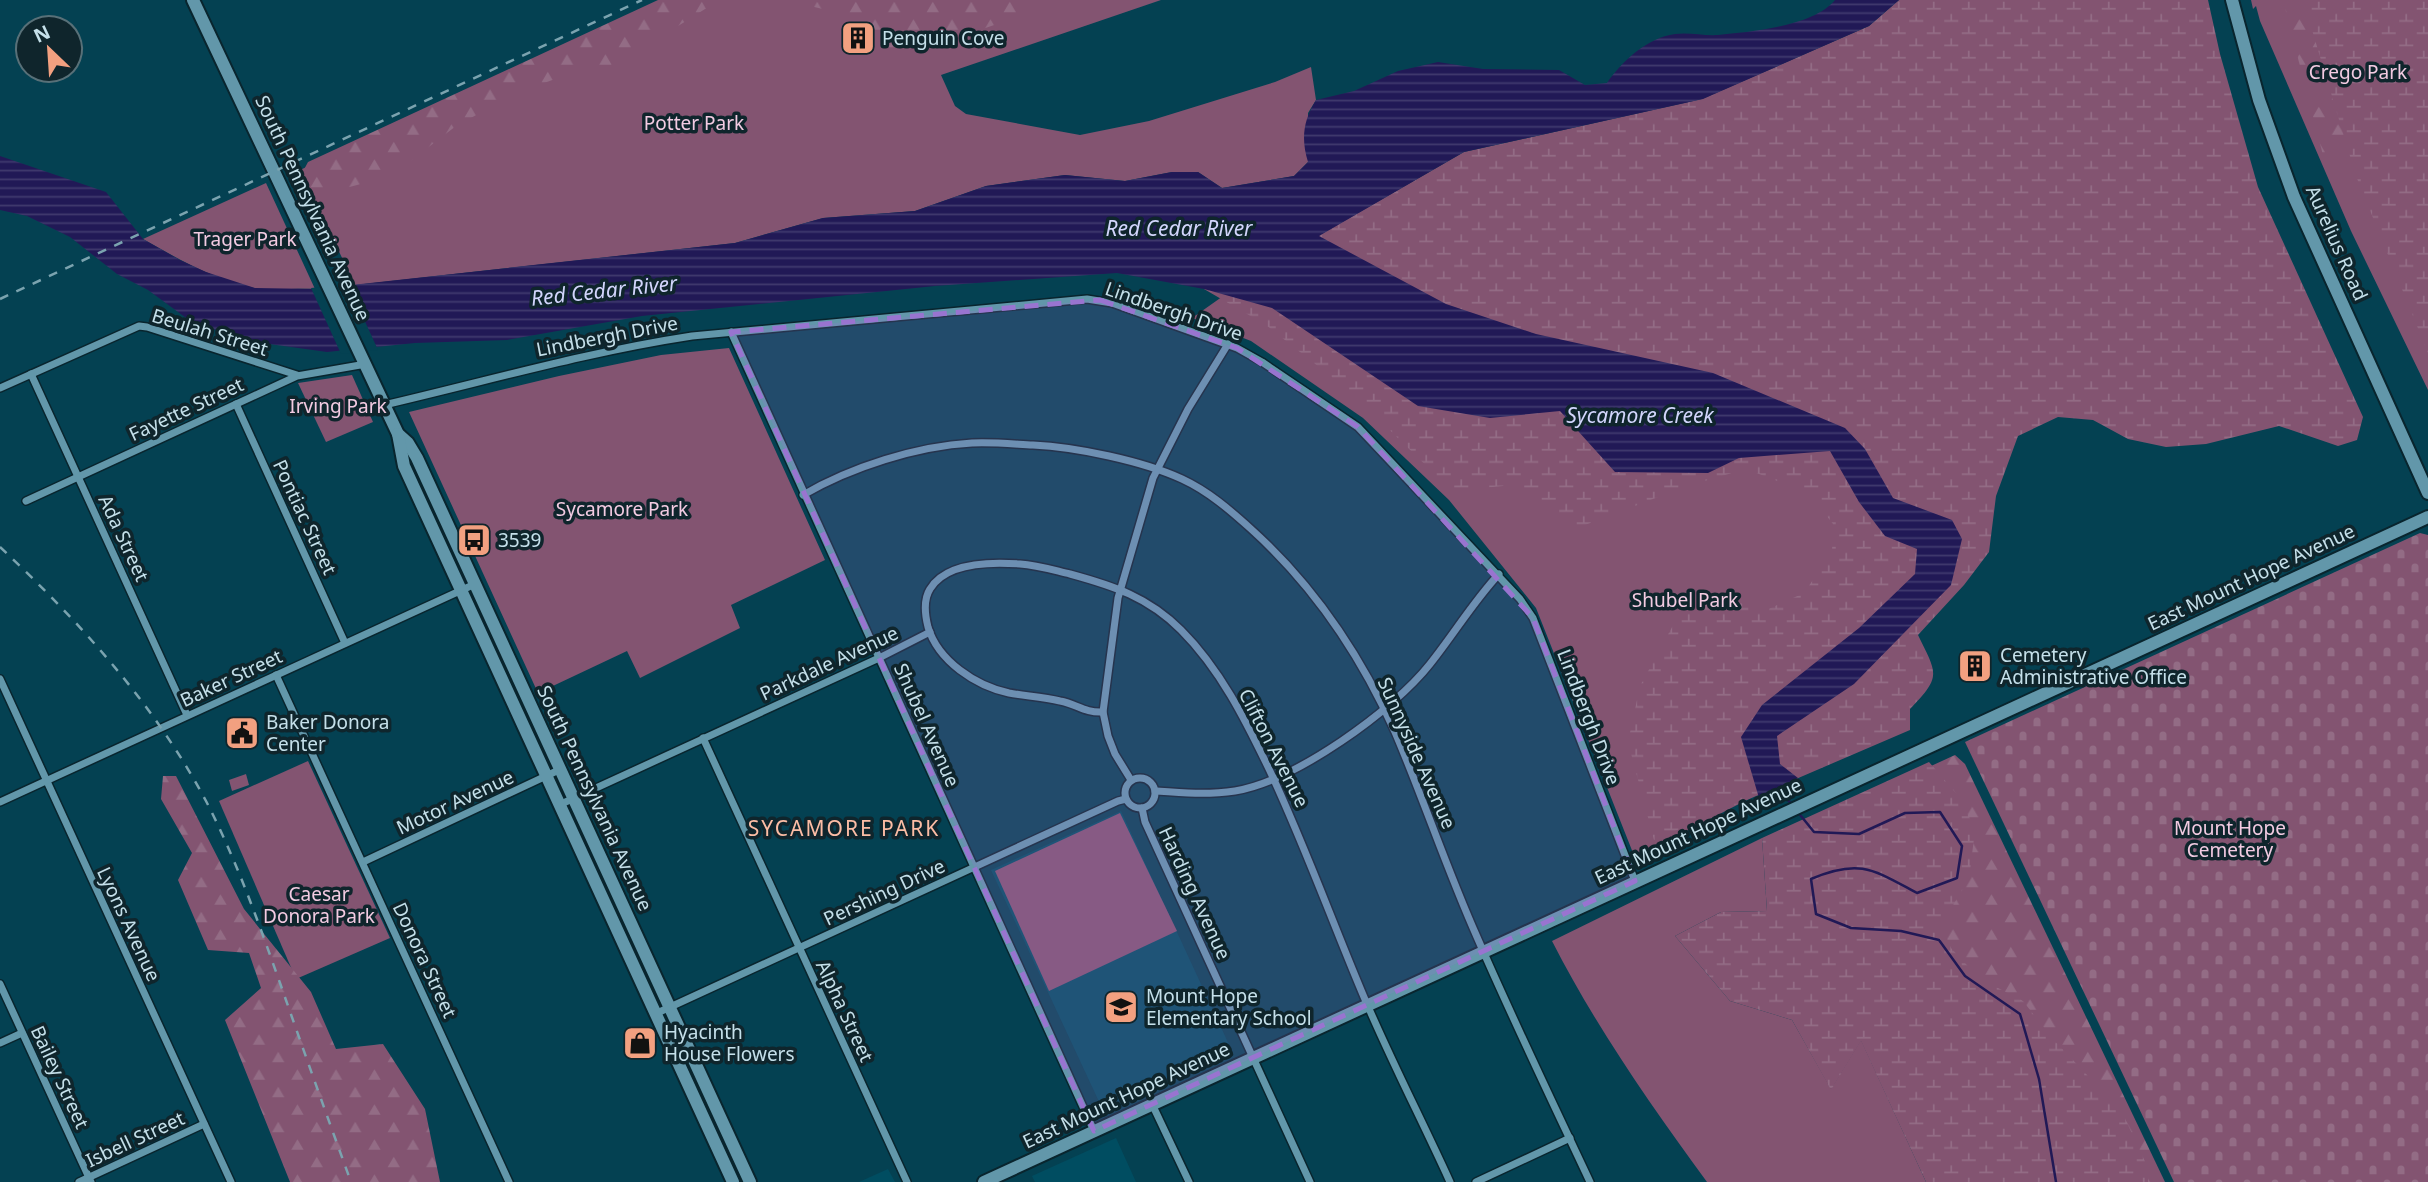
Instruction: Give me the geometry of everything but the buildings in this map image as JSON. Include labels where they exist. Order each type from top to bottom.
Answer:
[{"type":"main road","name":"South Pennsylvania Avenue","points":[[193,0],[398,434],[404,466],[733,1182]]},
{"type":"main road","name":"Aurelius Road","points":[[2232,0],[2259,100],[2294,197],[2428,493]]},
{"type":"main road","name":"South Pennsylvania Avenue","points":[[398,434],[408,443],[417,458],[750,1182]]},
{"type":"main road","name":"East Mount Hope Avenue","points":[[984,1182],[2428,517]]},
{"type":"street","name":"Lindbergh Drive","points":[[384,405],[511,372],[619,348],[692,336],[1087,299],[1112,303],[1228,344],[1262,362],[1358,427],[1520,598],[1533,618],[1635,881]]},
{"type":"street","name":"Beulah Street","points":[[0,388],[139,326],[298,376]]},
{"type":"street","name":"Shubel Avenue","points":[[731,332],[1094,1131]]},
{"type":"street","points":[[1131,780],[1115,754],[1103,712],[1120,588],[1158,469],[1188,409],[1228,344]]},
{"type":"street","name":"Fayette Street","points":[[26,501],[298,376],[363,359]]},
{"type":"street","name":"Ada Street","points":[[31,374],[187,715]]},
{"type":"street","name":"Pontiac Street","points":[[236,404],[345,643]]},
{"type":"street","name":"Sunnyside Avenue","points":[[803,495],[851,473],[897,457],[972,443],[1055,446],[1158,469],[1185,480],[1217,500],[1291,567],[1319,601],[1384,709],[1483,950],[1590,1182]]},
{"type":"street","name":"Clifton Avenue","points":[[930,632],[925,614],[929,589],[946,574],[959,569],[1005,563],[1034,565],[1120,588],[1156,608],[1181,630],[1206,659],[1241,712],[1297,830],[1368,1004],[1450,1182]]},
{"type":"street","points":[[1155,791],[1199,794],[1238,790],[1273,778],[1341,742],[1384,709],[1429,666],[1478,597],[1499,575]]},
{"type":"street","name":"Baker Street","points":[[0,802],[475,584]]},
{"type":"street","points":[[930,632],[943,654],[980,683],[1007,692],[1063,701],[1086,711],[1103,712]]},
{"type":"street","name":"Parkdale Avenue","points":[[559,805],[880,658],[930,632]]},
{"type":"street","name":"Donora Street","points":[[276,675],[509,1182]]},
{"type":"street","name":"Lyons Avenue","points":[[0,679],[230,1182]]},
{"type":"street","name":"Alpha Street","points":[[703,738],[907,1182]]},
{"type":"street","name":"Motor Avenue","points":[[362,862],[561,769]]},
{"type":"street","points":[[1146,779],[1154,786],[1155,791],[1153,800],[1142,808],[1133,806],[1126,799],[1126,787],[1131,780],[1146,779]]},
{"type":"street","name":"Pershing Drive","points":[[655,1014],[1126,799]]},
{"type":"street","name":"Harding Avenue","points":[[1142,808],[1145,822],[1310,1182]]},
{"type":"street","name":"Bailey Street","points":[[0,984],[90,1180]]},
{"type":"street","points":[[0,1043],[22,1033]]},
{"type":"street","points":[[1152,1104],[1189,1182]]},
{"type":"street","name":"Isbell Street","points":[[79,1182],[90,1180],[204,1125]]},
{"type":"street","points":[[1476,1182],[1570,1138]]},
{"type":"highlighted area","points":[[1100,300],[1237,348],[1358,427],[1533,618],[1635,881],[1094,1131],[731,332]]},
{"type":"shaded area","points":[[1121,811],[1231,1049],[1102,1108],[991,870]]},
{"type":"shaded area","points":[[1116,1138],[1136,1182],[1035,1182],[1032,1176]]},
{"type":"shaded area","points":[[888,1169],[895,1182],[859,1182]]},
{"type":"green space","points":[[658,0],[730,0],[705,9],[637,52],[601,70],[574,72],[517,93],[456,126],[391,176],[323,194],[306,195],[299,179],[308,162]]},
{"type":"green space","name":"Potter Park","points":[[668,0],[1161,0],[941,75],[955,106],[966,114],[1080,135],[1149,121],[1275,82],[1311,67],[1316,100],[1308,113],[1308,162],[1294,176],[1222,188],[1198,172],[1172,172],[1125,181],[1065,175],[986,186],[915,211],[823,218],[735,243],[355,285],[300,170]]},
{"type":"green space","points":[[786,0],[1028,0],[1020,16],[890,61],[882,55],[859,18]]},
{"type":"green space","points":[[1899,0],[2208,0],[2220,54],[2258,187],[2363,417],[2357,440],[2338,446],[2279,426],[2206,444],[2166,447],[2128,439],[2093,420],[2058,417],[2018,436],[1996,496],[1989,552],[1964,585],[1918,635],[1933,674],[1927,689],[1910,709],[1910,730],[1654,840],[1628,742],[1640,686],[1677,618],[1719,596],[1764,611],[1804,593],[1832,552],[1833,524],[1809,493],[1746,469],[1687,486],[1572,530],[1531,495],[1513,485],[1452,491],[1353,394],[1266,325],[1204,289],[1318,236],[1464,152],[1702,99],[1869,26]]},
{"type":"green space","name":"Crego Park","points":[[2251,0],[2428,0],[2428,390],[2351,231],[2260,21],[2256,6],[2253,9]]},
{"type":"green space","points":[[2283,0],[2428,0],[2401,149],[2324,159]]},
{"type":"green space","name":"Crego Park","points":[[2303,0],[2428,0],[2428,353],[2356,176]]},
{"type":"green space","name":"Trager Park","points":[[266,183],[315,289],[261,289],[225,280],[143,239]]},
{"type":"green space","name":"Shubel Park","points":[[1243,282],[1816,440],[1883,522],[1764,791],[1635,858],[1536,608],[1449,500],[1363,418],[1251,341],[1192,318]]},
{"type":"green space","name":"Sycamore Park","points":[[729,348],[825,560],[731,605],[740,628],[640,678],[627,651],[538,693],[409,412],[661,355]]},
{"type":"green space","name":"Irving Park","points":[[352,375],[373,422],[326,442],[298,383]]},
{"type":"green space","name":"Mount Hope Cemetery","points":[[2420,533],[2428,535],[2428,1182],[2174,1182],[1965,742]]},
{"type":"green space","points":[[1955,755],[1965,764],[2165,1182],[1988,1182],[1820,817]]},
{"type":"green space","name":"Caesar Donora Park","points":[[308,761],[390,938],[296,979],[219,801]]},
{"type":"green space","points":[[1929,762],[1961,799],[1975,830],[1969,879],[1941,925],[1951,948],[1979,978],[2023,1001],[2053,1039],[2122,1112],[2148,1168],[2148,1182],[1926,1182],[1861,1041],[1831,1090],[1792,1020],[1730,1001],[1675,936],[1721,912],[1767,911],[1762,838]]},
{"type":"green space","points":[[246,774],[249,785],[232,791],[229,780]]},
{"type":"green space","points":[[163,776],[176,776],[244,909],[311,992],[336,1049],[383,1044],[425,1109],[440,1182],[290,1182],[225,1020],[261,988],[249,953],[208,950],[178,880],[192,853],[161,799]]},
{"type":"green space","points":[[1120,813],[1177,931],[1049,991],[995,871]]},
{"type":"green space","points":[[1762,838],[1767,911],[1721,912],[1675,936],[1730,1001],[1792,1020],[1831,1089],[1861,1040],[1926,1182],[1707,1182],[1625,1064],[1552,941]]},
{"type":"water","name":"Red Cedar River","points":[[1835,0],[1899,0],[1869,26],[1703,99],[1464,152],[1319,236],[1446,304],[1536,334],[1713,373],[1845,428],[1865,449],[1893,498],[1952,520],[1962,539],[1951,585],[1854,684],[1777,736],[1780,764],[1798,778],[1759,798],[1741,737],[1762,705],[1859,628],[1915,574],[1917,549],[1885,536],[1859,502],[1830,451],[1739,458],[1708,473],[1615,472],[1560,411],[1490,418],[1418,406],[1272,308],[1204,289],[1117,273],[935,286],[642,316],[507,340],[415,343],[327,352],[255,342],[193,323],[148,290],[117,274],[70,237],[27,216],[0,210],[0,156],[106,192],[143,239],[206,272],[255,288],[315,289],[735,243],[823,218],[915,211],[986,186],[1065,175],[1125,181],[1172,172],[1198,172],[1222,188],[1294,176],[1308,162],[1304,130],[1316,100],[1354,91],[1398,71],[1438,62],[1483,69],[1559,70],[1585,85],[1607,83],[1636,52],[1665,36],[1718,35],[1781,26],[1812,16]]},
{"type":"pier","points":[[348,284],[378,350],[341,354],[311,288]]},
{"type":"waterway","name":"Sycamore Creek","points":[[1777,787],[1793,806]]},
{"type":"waterway","name":"Sycamore Creek","points":[[1797,811],[1814,832],[1859,834],[1905,813],[1940,812],[1962,846],[1957,878],[1917,893],[1877,873],[1855,868],[1842,869],[1811,879],[1816,914],[1851,928],[1901,931],[1939,940],[1965,976],[2020,1014],[2039,1079],[2056,1182]]},
{"type":"railway","points":[[0,299],[642,0]]},
{"type":"railway","points":[[0,547],[58,604],[114,666],[163,731],[206,801],[255,913],[351,1182]]},
{"type":"place","name":"Penguin Cove","points":[[858,38]]},
{"type":"place","name":"3539","points":[[474,540]]},
{"type":"place","name":"Cemetery Administrative Office","points":[[1975,666]]},
{"type":"place","name":"Baker Donora Center","points":[[242,733]]},
{"type":"place","name":"Mount Hope Elementary School","points":[[1121,1007]]},
{"type":"place","name":"Hyacinth House Flowers","points":[[640,1043]]},
{"type":"district","name":"SYCAMORE PARK","points":[[844,828]]}]
